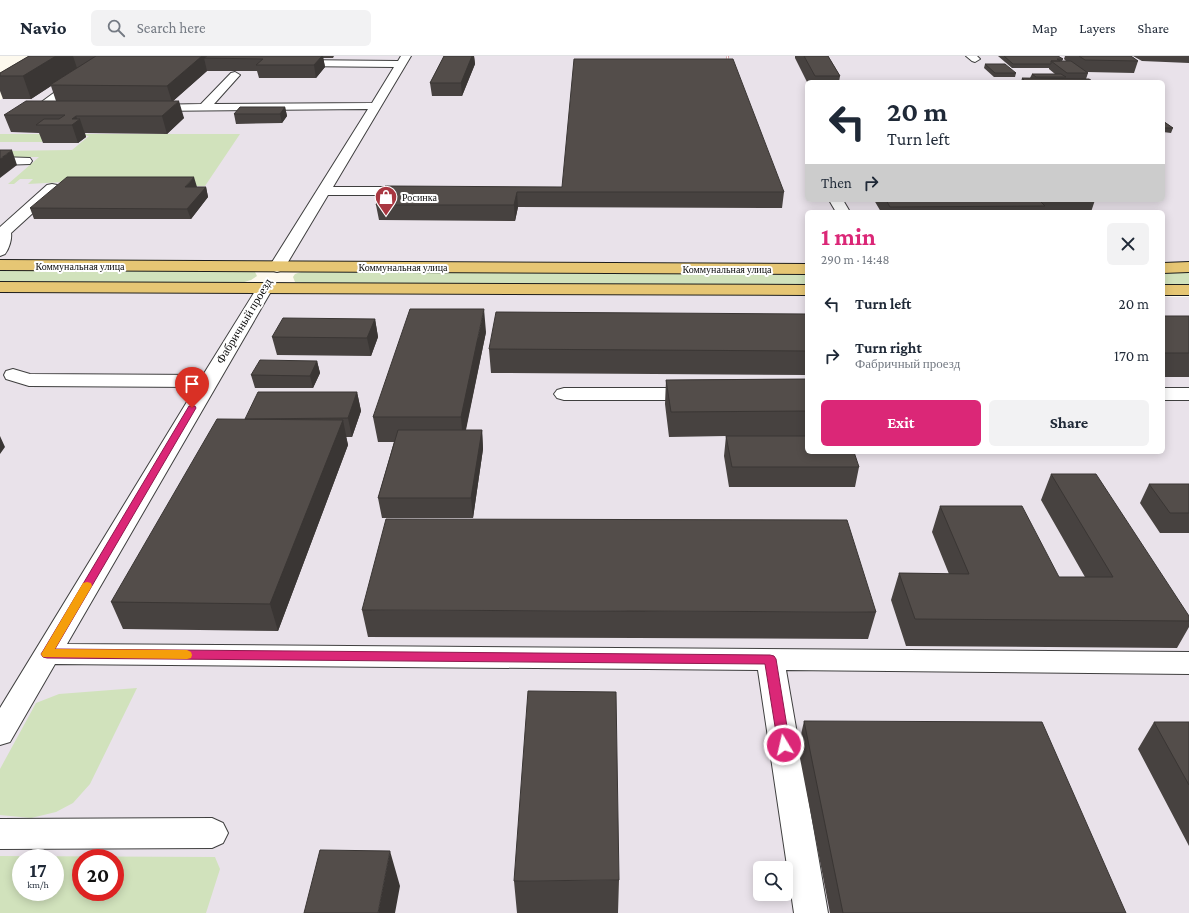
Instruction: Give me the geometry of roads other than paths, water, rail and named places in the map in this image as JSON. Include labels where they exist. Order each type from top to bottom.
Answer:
[{"type":"main road","name":"Коммунальная улица","points":[[0,266],[805,269]]},
{"type":"main road","name":"Фабричный проезд","points":[[265,288],[278,267]]},
{"type":"main road","points":[[1165,268],[1189,268]]},
{"type":"main road","name":"Коммунальная улица","points":[[0,287],[805,290]]},
{"type":"main road","points":[[1165,290],[1189,290]]},
{"type":"street","points":[[284,63],[404,60]]},
{"type":"street","name":"Фабричный проезд","points":[[278,267],[404,60]]},
{"type":"street","points":[[74,109],[40,108],[90,72]]},
{"type":"street","points":[[204,108],[235,75]]},
{"type":"street","points":[[143,108],[376,106]]},
{"type":"street","points":[[0,161],[26,161]]},
{"type":"street","points":[[0,251],[4,236],[3,232],[52,188]]},
{"type":"street","points":[[324,191],[396,190]]},
{"type":"street","name":"Фабричный проезд","points":[[0,733],[10,701],[47,654],[208,381],[265,288]]},
{"type":"street","points":[[13,375],[29,380],[208,381]]},
{"type":"street","points":[[564,394],[713,394]]},
{"type":"street","points":[[1165,394],[1189,394]]},
{"type":"street","points":[[47,654],[1189,663]]},
{"type":"street","points":[[770,659],[811,913]]},
{"type":"street","points":[[0,834],[212,833]]},
{"type":"railway","points":[[726,69],[725,65],[728,56]]},
{"type":"place","name":"Росинка","points":[[386,216]]}]
